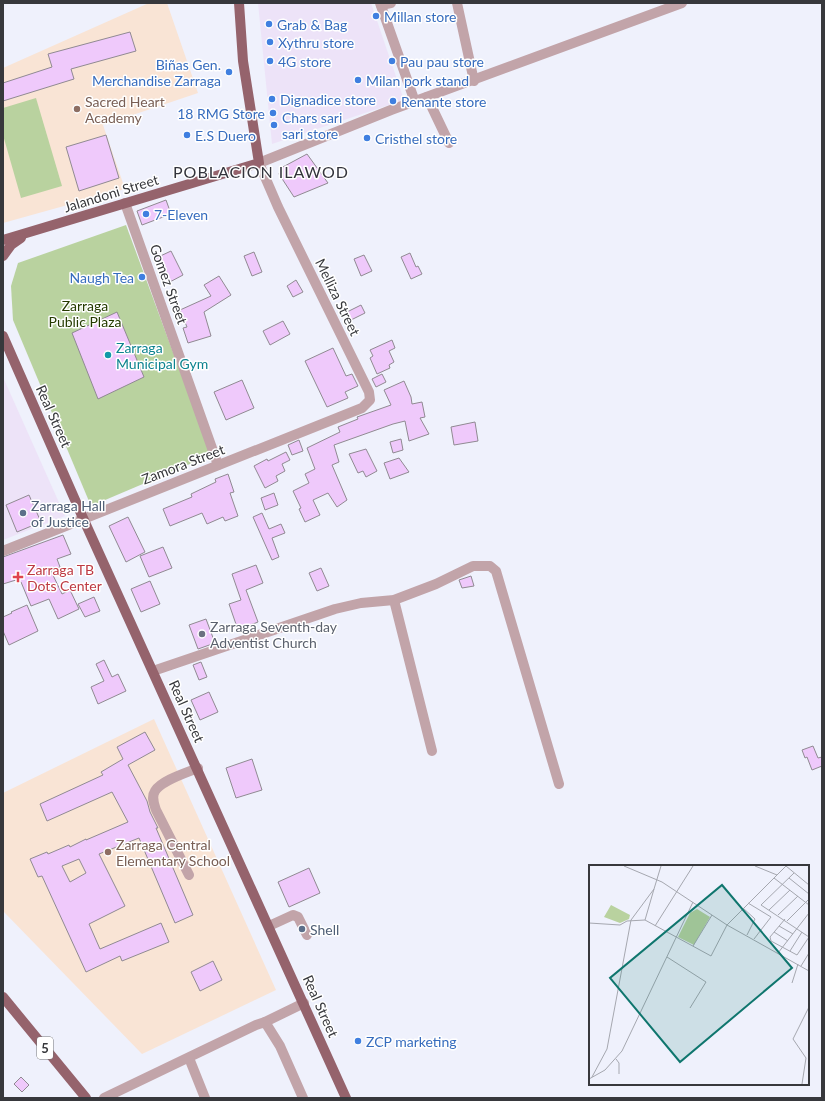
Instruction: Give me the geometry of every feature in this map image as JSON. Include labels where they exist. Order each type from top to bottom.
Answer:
[{"type":"main road","points":[[239,3],[243,61],[259,163]]},
{"type":"main road","name":"Jalandoni Street","points":[[3,240],[259,163]]},
{"type":"main road","points":[[3,256],[11,245],[32,231]]},
{"type":"main road","name":"Real Street","points":[[3,336],[83,518],[198,768],[346,1098]]},
{"type":"main road","name":"5","points":[[3,997],[86,1098]]},
{"type":"street","points":[[457,3],[474,80]]},
{"type":"street","points":[[384,4],[415,102]]},
{"type":"street","name":"Jalandoni Street","points":[[259,163],[427,97],[675,4]]},
{"type":"street","points":[[427,97],[449,143]]},
{"type":"street","name":"Melliza Street","points":[[259,163],[278,207],[369,392],[370,400]]},
{"type":"street","name":"Gomez Street","points":[[125,203],[218,465]]},
{"type":"street","name":"Zamora Street","points":[[3,551],[362,408],[370,400]]},
{"type":"street","points":[[153,671],[335,609],[361,603],[394,600],[436,584],[473,566],[490,566],[496,571],[559,784]]},
{"type":"street","points":[[394,600],[432,751]]},
{"type":"street","points":[[189,875],[156,810],[153,800],[154,792],[162,784],[198,768]]},
{"type":"street","points":[[269,926],[293,916],[298,918],[307,935]]},
{"type":"street","points":[[104,1098],[189,1058],[256,1024],[265,1022],[304,1003]]},
{"type":"street","points":[[265,1022],[280,1046],[303,1098]]},
{"type":"street","points":[[189,1058],[206,1098]]},
{"type":"shaded area","name":"Sacred Heart Academy","points":[[149,3],[167,3],[198,93],[103,125],[125,189],[3,223],[3,68]]},
{"type":"shaded area","points":[[258,3],[371,3],[404,100],[272,144]]},
{"type":"shaded area","points":[[3,377],[65,516],[3,540]]},
{"type":"shaded area","name":"Zarraga Central Elementary School","points":[[154,719],[276,990],[142,1054],[3,911],[3,793]]},
{"type":"green space","points":[[36,98],[62,186],[21,198],[3,135],[3,108]]},
{"type":"green space","name":"Zarraga Public Plaza","points":[[126,225],[211,455],[91,506],[13,320],[11,286],[18,263]]},
{"type":"building","points":[[130,32],[136,51],[71,69],[74,79],[3,101],[3,83],[52,67],[48,54]]},
{"type":"building","points":[[106,135],[119,178],[79,191],[66,147]]},
{"type":"building","points":[[307,154],[328,183],[294,197],[279,174],[281,168]]},
{"type":"building","points":[[166,200],[171,214],[142,225],[137,211]]},
{"type":"building","points":[[171,251],[183,275],[166,284],[154,259]]},
{"type":"building","points":[[254,252],[262,272],[252,276],[244,256]]},
{"type":"building","points":[[410,253],[416,267],[418,266],[422,274],[411,279],[401,257]]},
{"type":"building","points":[[364,255],[372,271],[361,276],[354,259]]},
{"type":"building","points":[[219,276],[231,295],[204,312],[211,336],[188,343],[183,328],[187,327],[180,310],[211,296],[204,285]]},
{"type":"building","points":[[296,280],[303,292],[293,297],[287,286]]},
{"type":"building","points":[[361,305],[365,313],[351,320],[347,312]]},
{"type":"building","name":"Zarraga Municipal Gym","points":[[117,312],[144,377],[98,399],[72,333]]},
{"type":"building","points":[[283,321],[290,334],[270,345],[263,331]]},
{"type":"building","points":[[392,340],[395,348],[389,351],[394,362],[389,365],[390,368],[377,374],[370,358],[373,356],[370,350]]},
{"type":"building","points":[[333,348],[346,376],[352,374],[358,386],[345,392],[348,398],[327,407],[305,361]]},
{"type":"building","points":[[382,374],[386,382],[376,387],[372,379]]},
{"type":"building","points":[[242,380],[254,408],[226,420],[214,392]]},
{"type":"building","points":[[404,381],[411,397],[412,404],[422,402],[425,417],[420,418],[429,434],[409,441],[405,421],[334,445],[339,462],[332,465],[347,500],[337,507],[328,493],[313,500],[320,515],[305,522],[299,509],[301,508],[293,491],[309,483],[305,474],[315,469],[307,448],[340,432],[338,427],[358,419],[357,417],[391,405],[384,390]]},
{"type":"building","points":[[475,422],[478,441],[454,445],[451,427]]},
{"type":"building","points":[[401,439],[403,450],[393,453],[390,442]]},
{"type":"building","points":[[299,440],[303,451],[292,455],[288,445]]},
{"type":"building","points":[[366,449],[377,471],[366,477],[363,471],[358,473],[349,454]]},
{"type":"building","points":[[286,452],[290,460],[282,464],[285,471],[276,476],[278,481],[265,488],[254,466],[267,459],[268,461]]},
{"type":"building","points":[[399,458],[409,472],[390,479],[384,463]]},
{"type":"building","points":[[228,474],[234,492],[230,493],[238,516],[225,521],[223,517],[207,524],[202,513],[170,526],[163,509],[192,497],[191,494],[216,482],[215,479]]},
{"type":"building","points":[[274,493],[278,505],[265,510],[261,498]]},
{"type":"building","name":"Zarraga Hall of Justice","points":[[29,495],[41,522],[17,532],[6,505]]},
{"type":"building","points":[[262,513],[269,529],[281,524],[285,533],[272,538],[279,557],[272,560],[253,517]]},
{"type":"building","points":[[128,517],[145,552],[126,562],[109,526]]},
{"type":"building","points":[[63,535],[71,554],[57,559],[60,567],[51,571],[62,594],[70,590],[79,609],[58,619],[49,599],[31,606],[21,582],[17,583],[16,580],[3,584],[3,557]]},
{"type":"building","points":[[163,547],[172,568],[149,577],[140,556]]},
{"type":"building","points":[[256,565],[263,583],[246,590],[258,622],[238,630],[229,604],[241,600],[232,574]]},
{"type":"building","points":[[321,568],[329,586],[317,591],[309,573]]},
{"type":"building","points":[[471,576],[474,586],[462,588],[459,580]]},
{"type":"building","points":[[150,581],[160,604],[141,612],[131,589]]},
{"type":"building","points":[[94,597],[100,611],[85,617],[78,604]]},
{"type":"building","points":[[27,605],[38,631],[9,645],[3,631],[3,617]]},
{"type":"building","name":"Zarraga Seventh-day Adventist Church","points":[[206,619],[215,643],[198,649],[189,625]]},
{"type":"building","points":[[104,660],[112,677],[118,674],[126,691],[98,704],[91,687],[104,681],[96,664]]},
{"type":"building","points":[[201,662],[207,677],[199,680],[193,665]]},
{"type":"building","points":[[209,692],[218,712],[200,720],[191,700]]},
{"type":"building","points":[[145,732],[155,750],[128,765],[147,801],[150,812],[158,828],[156,828],[193,915],[175,923],[139,838],[99,854],[125,906],[89,924],[100,949],[161,923],[169,942],[122,961],[120,956],[86,972],[42,876],[38,877],[30,859],[47,852],[48,854],[69,845],[70,847],[128,822],[112,792],[47,821],[40,804],[103,775],[101,772],[123,759],[117,747]],"holes":[[[79,859],[86,873],[70,882],[62,866]]]},
{"type":"building","points":[[813,746],[818,758],[822,757],[822,766],[812,770],[807,757],[805,758],[802,750]]},
{"type":"building","points":[[252,759],[262,790],[236,798],[226,768]]},
{"type":"building","points":[[309,868],[320,893],[289,907],[278,882]]},
{"type":"building","points":[[213,961],[222,980],[200,991],[191,972]]},
{"type":"building","points":[[21,1077],[29,1085],[22,1092],[14,1084]]},
{"type":"place","name":"Millan store","points":[[376,16]]},
{"type":"place","name":"Grab & Bag","points":[[269,24]]},
{"type":"place","name":"Xythru store","points":[[270,42]]},
{"type":"place","name":"4G store","points":[[270,61]]},
{"type":"place","name":"Pau pau store","points":[[392,61]]},
{"type":"place","name":"Biñas Gen. Merchandise Zarraga","points":[[229,72]]},
{"type":"place","name":"Milan pork stand","points":[[358,80]]},
{"type":"place","name":"Dignadice store","points":[[272,99]]},
{"type":"place","name":"Renante store","points":[[393,101]]},
{"type":"place","name":"Sacred Heart Academy","points":[[77,109]]},
{"type":"place","name":"18 RMG Store","points":[[273,113]]},
{"type":"place","name":"Chars sari sari store","points":[[274,125]]},
{"type":"place","name":"E.S Duero","points":[[187,135]]},
{"type":"place","name":"Cristhel store","points":[[367,138]]},
{"type":"place","name":"7-Eleven","points":[[146,214]]},
{"type":"place","name":"Naugh Tea","points":[[142,277]]},
{"type":"place","name":"Zarraga Municipal Gym","points":[[108,355]]},
{"type":"place","name":"Zarraga Hall of Justice","points":[[23,513]]},
{"type":"place","name":"Zarraga TB Dots Center","points":[[18,577]]},
{"type":"place","name":"Zarraga Seventh-day Adventist Church","points":[[202,634]]},
{"type":"place","name":"Zarraga Central Elementary School","points":[[108,852]]},
{"type":"place","name":"Shell","points":[[302,929]]},
{"type":"place","name":"ZCP marketing","points":[[358,1041]]},
{"type":"district","name":"POBLACION ILAWOD","points":[[261,171]]}]
